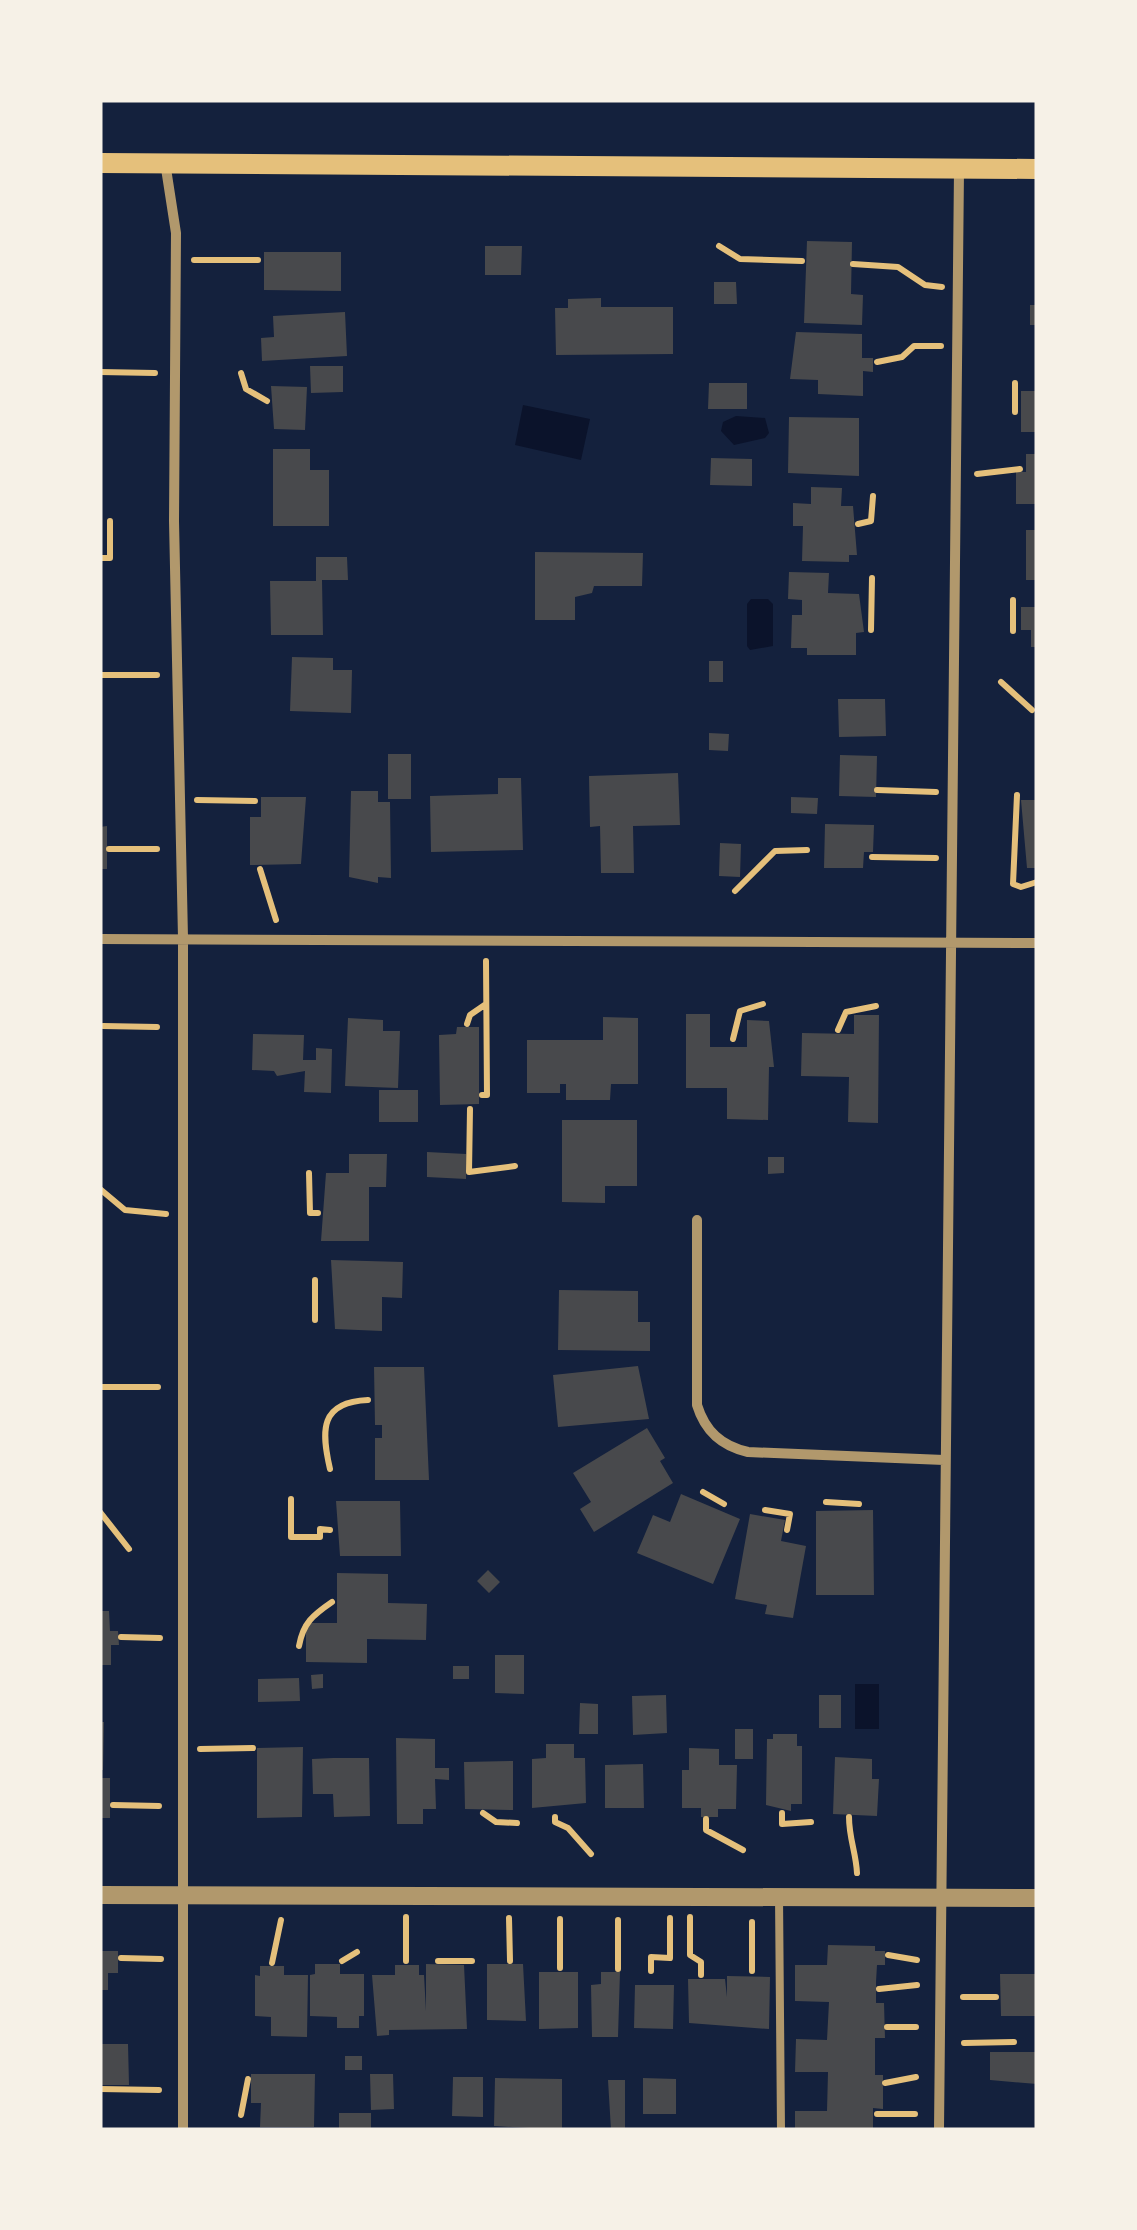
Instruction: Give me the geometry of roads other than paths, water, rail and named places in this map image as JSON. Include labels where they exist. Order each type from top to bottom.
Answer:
[{"type":"main road","points":[[100,163],[1037,170]]},
{"type":"street","points":[[165,162],[176,260],[174,522],[183,938],[183,2130]]},
{"type":"street","points":[[939,2130],[959,170]]},
{"type":"street","points":[[100,939],[1037,943]]},
{"type":"street","points":[[698,1220],[697,1405],[702,1422],[715,1436],[730,1448],[748,1452],[944,1460]]},
{"type":"street","points":[[100,1895],[1037,1898]]},
{"type":"lane","points":[[780,1896],[782,2130]]},
{"type":"water","points":[[523,405],[590,419],[581,460],[515,445]]},
{"type":"water","points":[[736,416],[765,418],[769,433],[765,438],[734,445],[721,431],[723,422]]},
{"type":"water","points":[[751,599],[768,599],[773,604],[773,646],[750,650],[747,646],[747,604]]},
{"type":"water","points":[[855,1684],[879,1684],[879,1729],[855,1729]]}]
